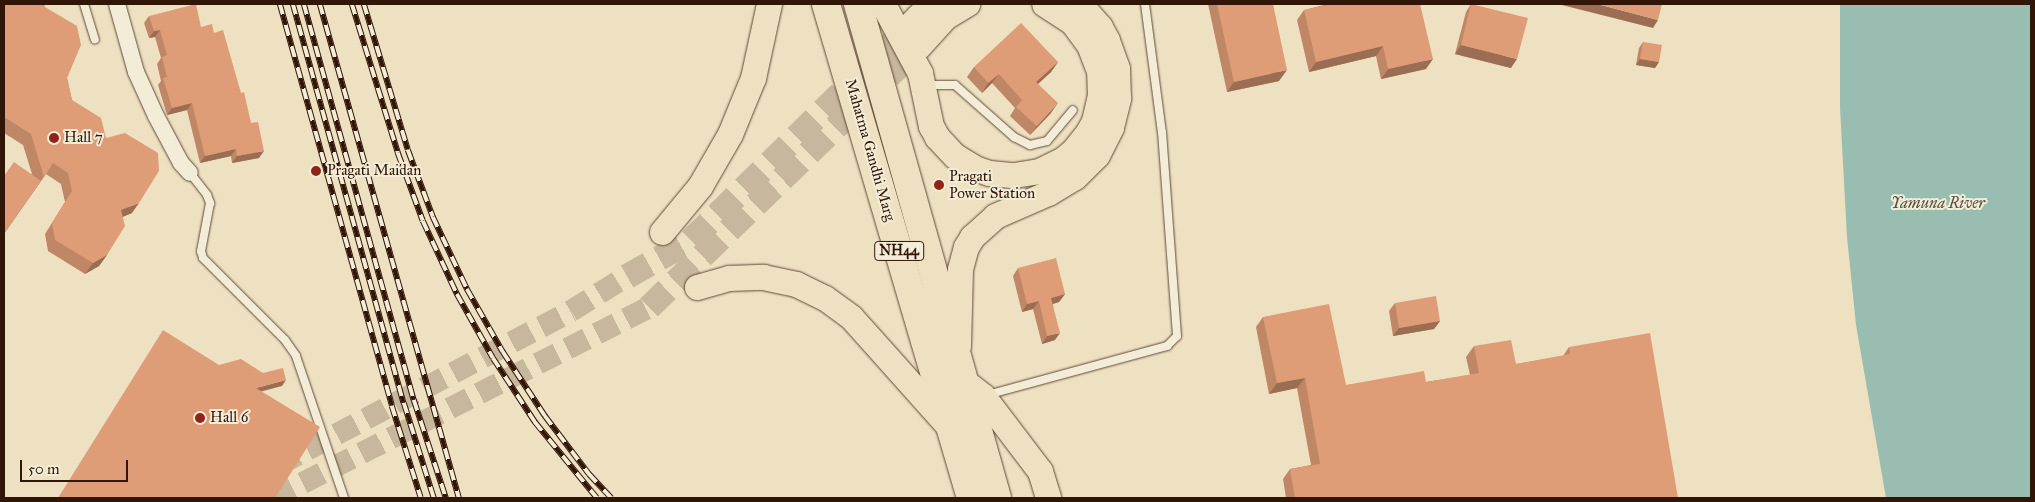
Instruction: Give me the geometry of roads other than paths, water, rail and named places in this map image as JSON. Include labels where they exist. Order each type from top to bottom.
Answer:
[{"type":"highway","name":"Mahatma Gandhi Marg","points":[[826,4],[971,498]]},
{"type":"highway","name":"Mahatma Gandhi Marg","points":[[858,4],[968,378],[997,498]]},
{"type":"main road","points":[[662,232],[700,186],[730,134],[753,78],[769,4]]},
{"type":"main road","points":[[883,4],[920,73],[931,126],[945,147],[965,163],[989,173],[1014,176],[1040,171],[1062,160],[1081,142],[1094,121],[1100,96],[1099,71],[1092,51],[1082,33],[1061,13],[1044,4]]},
{"type":"main road","points":[[930,4],[911,39],[967,4]]},
{"type":"main road","points":[[1048,498],[1040,471],[968,378],[960,269],[964,253],[972,237],[995,216],[1055,190],[1075,177],[1097,155],[1111,127],[1118,98],[1117,68],[1108,40],[1100,27],[1080,4]]},
{"type":"main road","points":[[697,287],[729,278],[763,277],[796,284],[825,298],[851,317],[951,429]]},
{"type":"street","points":[[117,4],[136,72],[160,124],[182,163],[190,173]]},
{"type":"lane","points":[[84,4],[95,39]]},
{"type":"lane","points":[[968,378],[1167,346],[1177,336],[1162,133],[1145,4]]},
{"type":"lane","points":[[922,85],[955,85],[1014,137],[1030,145],[1047,141],[1073,110]]},
{"type":"lane","points":[[190,173],[207,195],[210,203],[202,254],[285,340],[296,356],[344,498]]},
{"type":"water","name":"Yamuna River","points":[[1840,4],[2031,4],[2031,498],[1886,498],[1856,325],[1847,237],[1840,108]]},
{"type":"tunnel","points":[[627,276],[691,240],[904,31]]},
{"type":"tunnel","points":[[649,307],[918,47]]},
{"type":"tunnel","points":[[278,465],[571,311],[627,276]]},
{"type":"tunnel","points":[[273,498],[649,307]]},
{"type":"railway","points":[[280,4],[392,406],[421,498]]},
{"type":"railway","points":[[293,4],[404,403],[434,498]]},
{"type":"railway","points":[[304,4],[414,400],[446,498]]},
{"type":"railway","points":[[320,4],[459,498]]},
{"type":"railway","points":[[352,4],[398,153],[423,221],[457,294],[493,358],[535,422],[597,498]]},
{"type":"railway","points":[[364,4],[408,150],[433,217],[467,289],[503,352],[545,416],[589,474],[611,498]]},
{"type":"place","name":"Hall 7","points":[[54,138]]},
{"type":"place","name":"Pragati Maidan","points":[[316,171]]},
{"type":"place","name":"Pragati Power Station","points":[[939,185]]},
{"type":"place","name":"Hall 6","points":[[200,418]]}]
